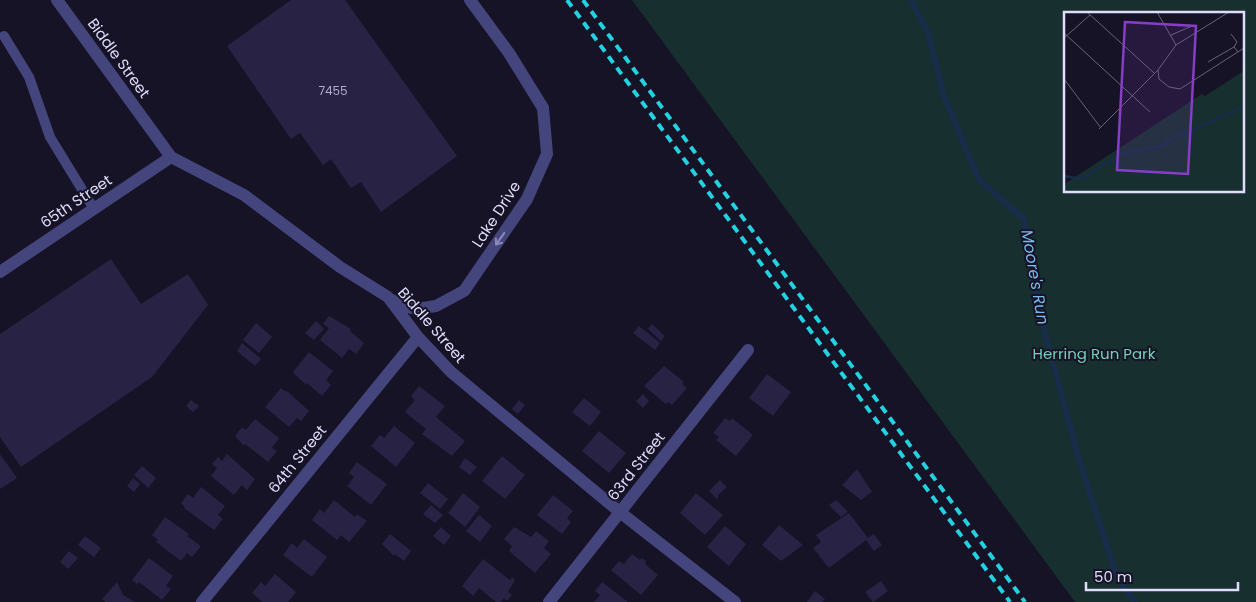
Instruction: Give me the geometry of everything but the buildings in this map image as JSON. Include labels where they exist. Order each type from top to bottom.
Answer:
[{"type":"street","name":"Biddle Street","points":[[57,0],[171,157],[244,195],[340,267],[388,297],[418,337],[451,372],[621,512],[735,602]]},
{"type":"street","name":"Lake Drive","points":[[388,297],[403,306],[416,309],[436,306],[464,291],[527,199],[547,154],[543,108],[509,53],[470,0]]},
{"type":"street","name":"65th Street","points":[[0,272],[171,157]]},
{"type":"street","name":"64th Street","points":[[202,602],[418,337]]},
{"type":"street","name":"63rd Street","points":[[550,602],[748,350]]},
{"type":"lane","points":[[4,36],[28,78],[50,137],[94,209]]},
{"type":"green space","name":"Herring Run Park","points":[[632,0],[1256,0],[1256,602],[1075,602]]},
{"type":"waterway","name":"Moore's Run","points":[[911,0],[928,32],[943,94],[979,180],[1024,219],[1041,317],[1078,456],[1117,578],[1135,602]]},
{"type":"railway","points":[[567,0],[1010,602]]},
{"type":"railway","points":[[583,0],[1025,602]]}]
